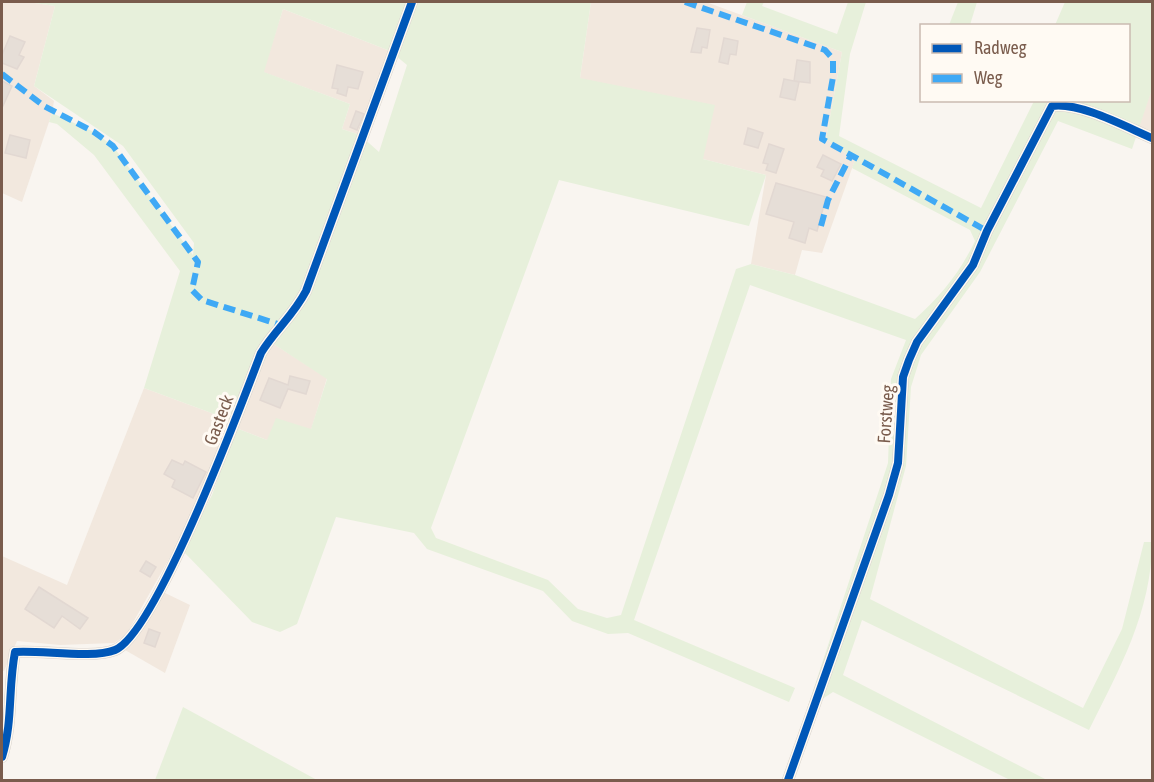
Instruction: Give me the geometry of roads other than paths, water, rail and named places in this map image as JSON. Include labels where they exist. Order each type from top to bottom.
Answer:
[{"type":"street","name":"Gasteck","points":[[2,757],[10,731],[10,681],[15,652],[40,650],[90,653],[115,650],[129,640],[148,609],[208,492],[261,353],[271,336],[284,326],[296,311],[306,291],[412,2]]},
{"type":"street","name":"Forstweg","points":[[788,780],[889,495],[898,463],[903,376],[917,342],[973,265],[987,231],[1052,106],[1060,105],[1081,110],[1152,138]]}]
